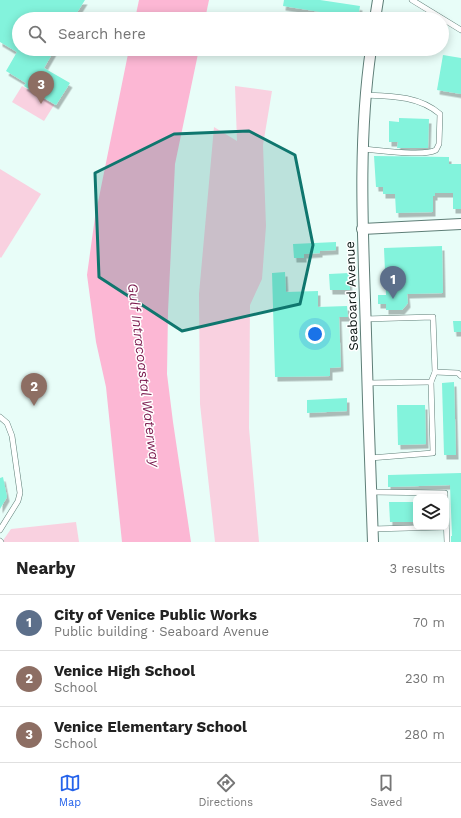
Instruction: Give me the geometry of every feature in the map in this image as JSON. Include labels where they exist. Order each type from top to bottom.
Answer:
[{"type":"street","points":[[376,12],[378,0]]},
{"type":"street","name":"Seaboard Avenue","points":[[370,56],[363,149],[362,229],[373,542]]},
{"type":"street","points":[[362,229],[461,224]]},
{"type":"lane","points":[[412,0],[432,12]]},
{"type":"lane","points":[[449,23],[461,30]]},
{"type":"lane","points":[[363,149],[432,152],[436,150],[439,144],[440,114],[434,109],[411,99],[398,96],[366,95]]},
{"type":"lane","points":[[365,319],[433,317],[435,372],[431,382],[433,453],[370,458]]},
{"type":"lane","points":[[435,372],[458,373],[461,376]]},
{"type":"lane","points":[[368,383],[431,382]]},
{"type":"lane","points":[[0,416],[7,423],[12,436],[20,492],[18,501],[0,530]]},
{"type":"lane","points":[[371,492],[445,494]]},
{"type":"lane","points":[[372,529],[413,528]]},
{"type":"lane","points":[[446,530],[447,542]]},
{"type":"highlighted area","points":[[249,131],[295,155],[313,245],[300,304],[182,331],[99,277],[95,173],[174,134]]},
{"type":"shaded area","points":[[22,86],[54,105],[44,121],[12,102]]},
{"type":"shaded area","points":[[235,86],[272,91],[263,145],[266,226],[262,279],[250,305],[249,428],[259,542],[215,542],[200,404],[199,294],[214,127],[237,141]]},
{"type":"shaded area","points":[[0,169],[41,194],[1,258],[0,257]]},
{"type":"shaded area","points":[[76,522],[79,542],[2,542],[11,529]]},
{"type":"water","points":[[139,0],[209,0],[206,12],[136,12]]},
{"type":"water","name":"Gulf Intracoastal Waterway","points":[[128,56],[198,56],[175,164],[168,312],[167,374],[191,542],[122,542],[106,387],[96,342],[87,275],[95,217]]},
{"type":"building","points":[[0,0],[85,0],[77,12],[12,12],[12,49],[0,42]]},
{"type":"building","points":[[284,0],[320,0],[360,6],[359,12],[320,12],[283,6]]},
{"type":"building","points":[[15,56],[51,56],[44,68],[70,83],[56,105],[24,86],[26,83],[6,71]]},
{"type":"building","points":[[443,56],[461,58],[461,94],[437,90]]},
{"type":"building","points":[[399,118],[429,119],[428,148],[397,148],[398,142],[389,142],[389,121],[399,122]]},
{"type":"building","points":[[374,156],[449,157],[449,164],[461,164],[461,209],[453,209],[453,193],[435,193],[435,196],[433,196],[433,212],[396,213],[395,194],[383,194],[383,187],[376,187]]},
{"type":"building","points":[[336,242],[336,250],[304,254],[304,258],[294,258],[293,244]]},
{"type":"building","points":[[442,246],[443,293],[407,294],[408,303],[402,310],[386,310],[386,304],[378,304],[378,295],[386,295],[384,248]]},
{"type":"building","points":[[285,272],[286,292],[318,291],[318,307],[347,306],[348,317],[339,317],[341,367],[330,368],[330,376],[275,377],[272,273]]},
{"type":"building","points":[[349,273],[350,290],[330,290],[329,274]]},
{"type":"building","points":[[453,321],[461,321],[461,332],[454,332]]},
{"type":"building","points":[[454,382],[456,455],[444,455],[442,383]]},
{"type":"building","points":[[347,398],[347,411],[307,413],[307,400]]},
{"type":"building","points":[[397,405],[425,405],[426,444],[398,445]]},
{"type":"building","points":[[461,473],[461,542],[451,542],[450,485],[388,487],[388,475]]},
{"type":"building","points":[[3,477],[7,497],[0,509],[0,478]]},
{"type":"building","points":[[389,502],[413,502],[413,522],[390,522]]},
{"type":"place","name":"Venice Elementary School","points":[[41,104]]},
{"type":"place","name":"City of Venice Public Works","points":[[393,299]]},
{"type":"place","name":"Venice High School","points":[[34,406]]}]
